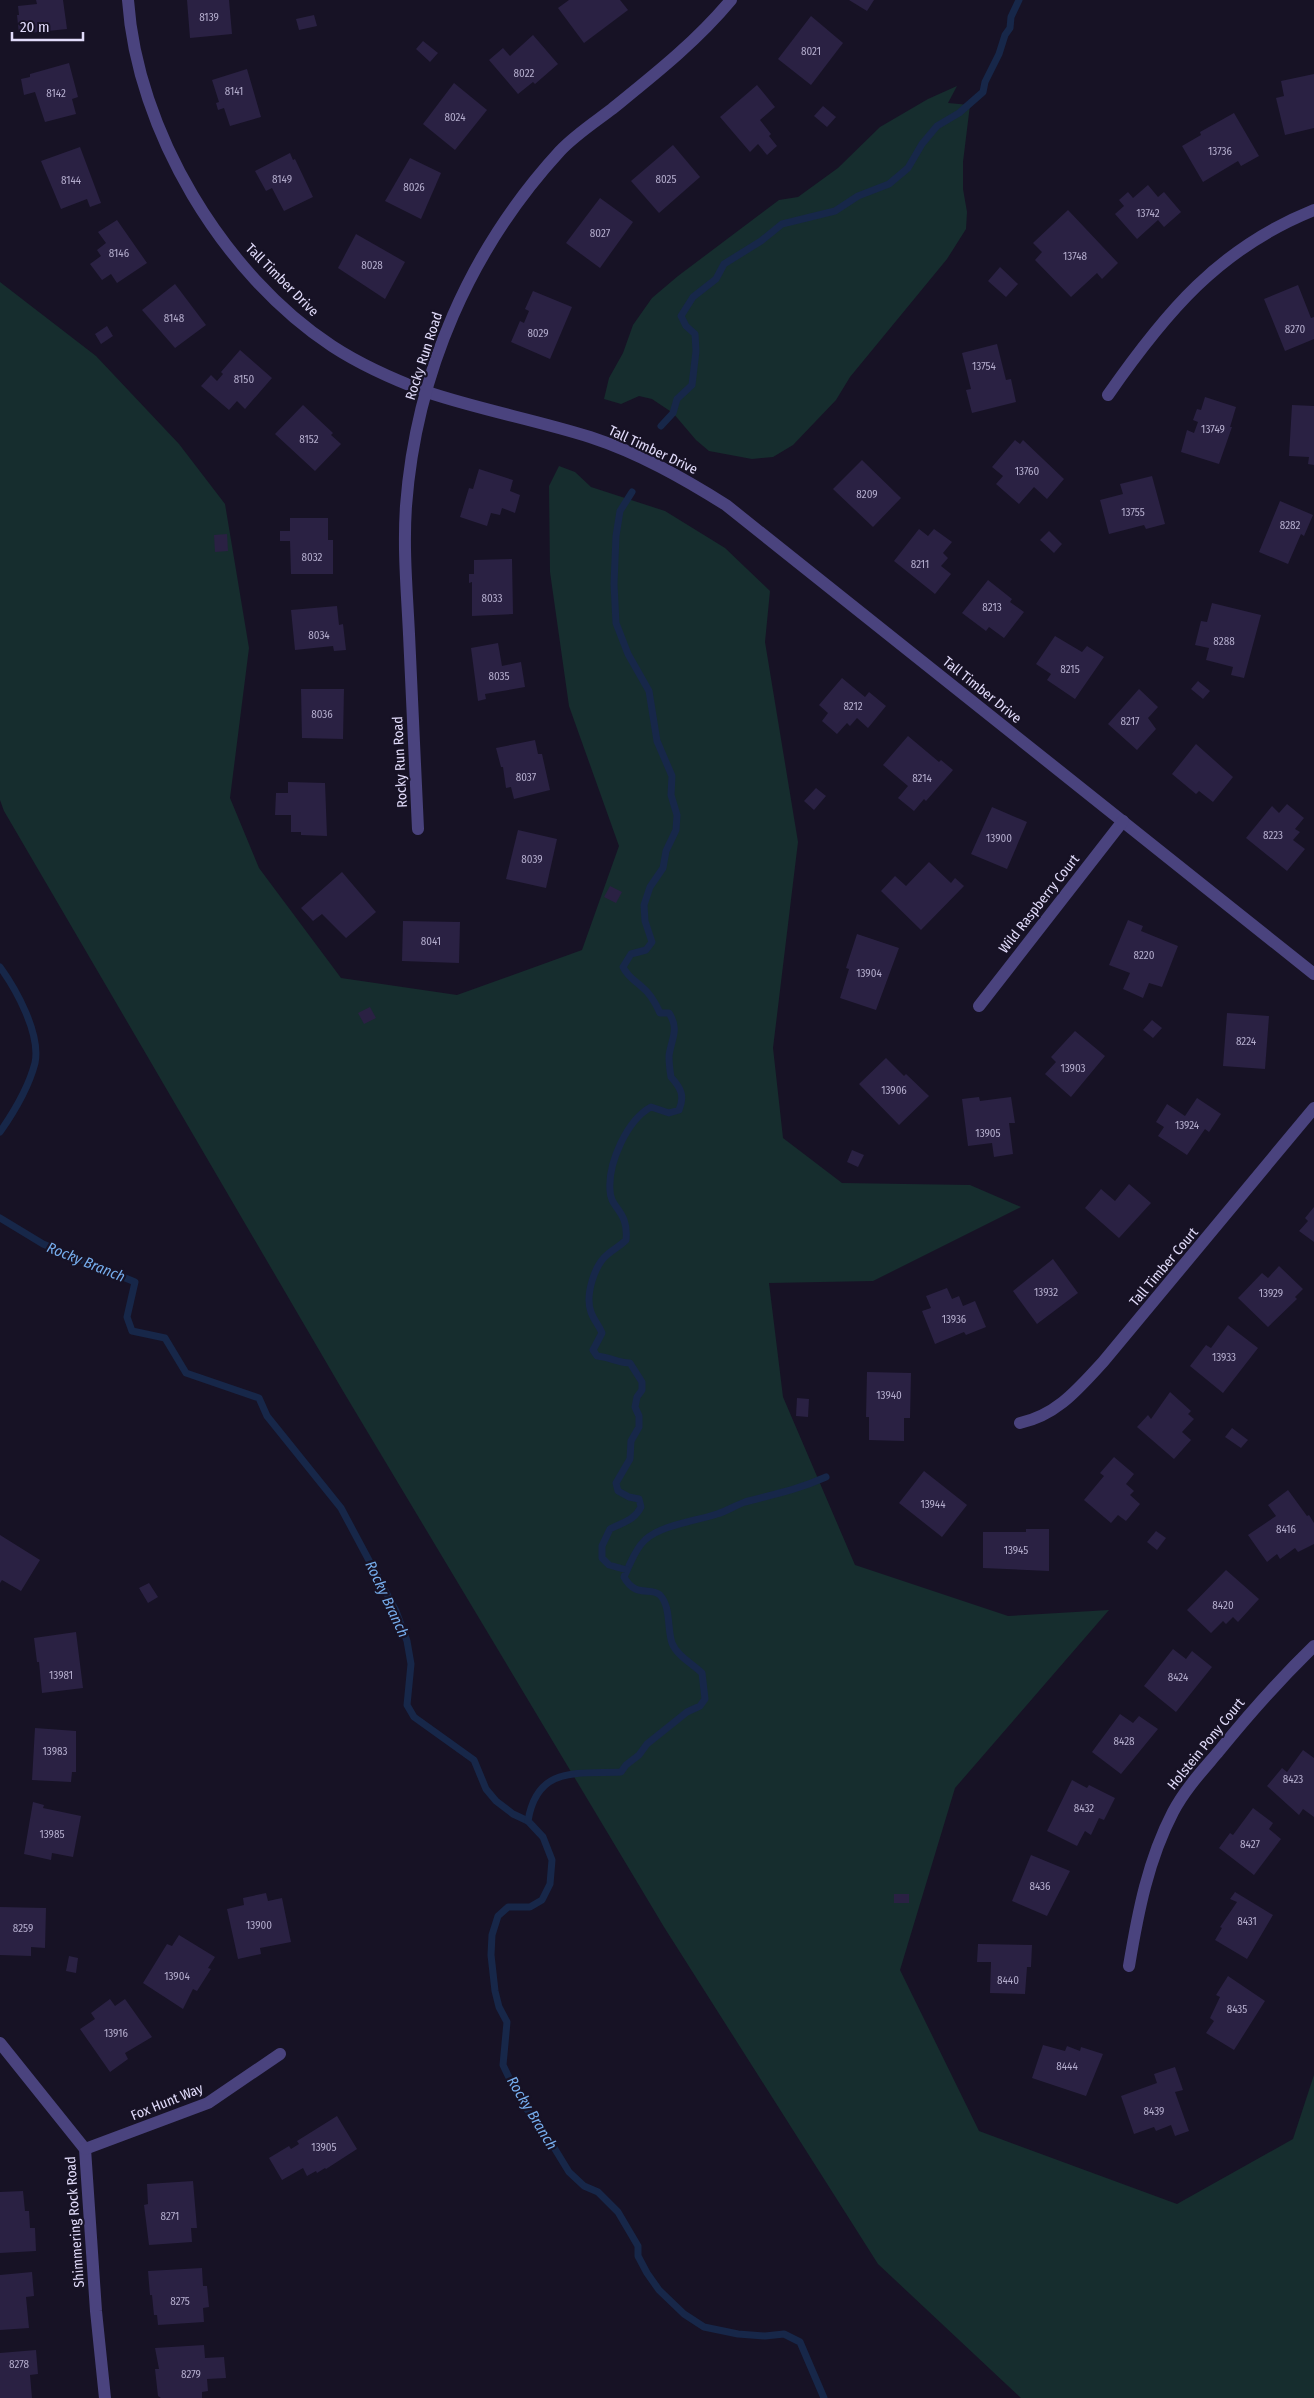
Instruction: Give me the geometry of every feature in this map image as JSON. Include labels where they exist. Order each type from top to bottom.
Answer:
[{"type":"street","name":"Tall Timber Drive","points":[[128,0],[139,68],[151,108],[174,163],[195,200],[220,236],[248,271],[288,311],[332,346],[373,368],[426,391],[482,409],[590,437],[631,452],[680,476],[726,505],[1314,974]]},
{"type":"street","name":"Rocky Run Road","points":[[418,829],[406,563],[406,506],[414,448],[426,391],[441,341],[459,297],[486,247],[518,200],[562,149],[674,58],[731,0]]},
{"type":"street","points":[[1108,395],[1150,335],[1179,302],[1222,262],[1256,239],[1314,210]]},
{"type":"street","name":"Wild Raspberry Court","points":[[979,1006],[1122,821]]},
{"type":"street","name":"Tall Timber Court","points":[[1020,1423],[1046,1415],[1073,1395],[1173,1279],[1314,1108]]},
{"type":"street","name":"Holstein Pony Court","points":[[1129,1966],[1139,1906],[1153,1858],[1173,1811],[1190,1786],[1262,1699],[1314,1646]]},
{"type":"street","name":"Shimmering Rock Road","points":[[0,2043],[85,2149],[96,2311],[105,2398]]},
{"type":"street","name":"Fox Hunt Way","points":[[85,2149],[208,2104],[280,2054]]},
{"type":"green space","points":[[957,86],[948,103],[970,105],[963,162],[963,189],[967,212],[966,229],[947,259],[850,377],[836,400],[793,445],[773,457],[752,459],[709,451],[696,440],[673,413],[652,399],[639,396],[621,404],[604,399],[609,378],[623,353],[633,325],[652,298],[678,276],[779,200],[798,197],[838,168],[880,127],[928,99]]},
{"type":"green space","points":[[0,282],[96,356],[179,444],[225,504],[249,648],[230,798],[259,868],[341,978],[457,995],[582,950],[619,846],[569,706],[550,572],[549,486],[559,466],[575,472],[591,487],[665,511],[725,548],[770,591],[765,642],[798,842],[773,1048],[783,1138],[842,1183],[970,1185],[1021,1207],[873,1281],[769,1283],[783,1397],[855,1565],[1008,1616],[1109,1610],[955,1788],[900,1970],[979,2131],[1177,2204],[1293,2139],[1314,2075],[1314,2398],[1021,2398],[878,2264],[664,1927],[343,1391],[4,811],[0,800]]},
{"type":"building","points":[[36,0],[63,0],[67,29],[19,34],[18,6],[37,4]]},
{"type":"building","points":[[187,0],[229,0],[232,34],[190,38]]},
{"type":"building","points":[[569,0],[620,0],[628,10],[584,43],[558,8]]},
{"type":"building","points":[[849,0],[874,0],[867,11]]},
{"type":"building","points":[[314,15],[317,26],[299,30],[296,19]]},
{"type":"building","points":[[811,16],[843,43],[811,85],[778,59]]},
{"type":"building","points":[[533,35],[558,64],[535,84],[533,82],[518,94],[489,60],[503,48],[510,56]]},
{"type":"building","points":[[423,41],[438,53],[430,62],[416,49]]},
{"type":"building","points":[[69,63],[78,97],[72,99],[76,114],[45,122],[35,92],[24,95],[21,79],[30,77],[30,74]]},
{"type":"building","points":[[247,69],[261,117],[230,126],[224,108],[218,110],[216,103],[219,102],[212,80]]},
{"type":"building","points":[[1314,74],[1314,128],[1285,135],[1276,98],[1284,96],[1281,81]]},
{"type":"building","points":[[454,83],[487,110],[455,150],[423,124]]},
{"type":"building","points":[[757,85],[775,107],[760,120],[771,134],[769,136],[777,146],[767,155],[758,144],[750,152],[720,117]]},
{"type":"building","points":[[823,106],[836,117],[827,127],[814,116]]},
{"type":"building","points":[[1234,113],[1259,156],[1241,166],[1238,161],[1203,182],[1182,146],[1201,135],[1200,132]]},
{"type":"building","points":[[673,145],[700,177],[659,213],[631,181]]},
{"type":"building","points":[[80,147],[101,203],[90,207],[87,199],[61,209],[41,161]]},
{"type":"building","points":[[290,153],[293,160],[295,159],[313,197],[284,211],[272,188],[266,191],[255,171]]},
{"type":"building","points":[[410,158],[441,173],[421,219],[385,201]]},
{"type":"building","points":[[1148,185],[1158,197],[1164,192],[1181,212],[1164,227],[1158,220],[1137,239],[1115,214],[1124,206],[1119,200],[1128,192],[1133,198]]},
{"type":"building","points":[[600,198],[633,222],[600,268],[566,243]]},
{"type":"building","points":[[1068,210],[1118,263],[1102,279],[1097,273],[1071,297],[1035,260],[1042,252],[1033,243]]},
{"type":"building","points":[[117,220],[147,263],[117,283],[111,274],[102,280],[90,264],[101,256],[97,250],[106,243],[98,232]]},
{"type":"building","points":[[356,234],[405,262],[385,299],[338,268]]},
{"type":"building","points":[[1000,267],[1018,284],[1006,297],[988,281]]},
{"type":"building","points":[[175,284],[206,325],[175,348],[142,310]]},
{"type":"building","points":[[1298,285],[1311,318],[1314,317],[1314,339],[1285,351],[1264,299]]},
{"type":"building","points":[[533,291],[572,307],[550,359],[511,342],[520,321],[524,323],[529,311],[525,309]]},
{"type":"building","points":[[107,326],[113,336],[101,344],[95,334]]},
{"type":"building","points":[[997,344],[1006,380],[1011,379],[1016,402],[972,413],[966,390],[971,389],[962,353]]},
{"type":"building","points":[[240,350],[272,378],[245,409],[237,401],[229,410],[201,386],[211,375],[217,381],[223,374],[221,372]]},
{"type":"building","points":[[1205,397],[1236,407],[1230,427],[1232,427],[1219,464],[1181,452],[1187,430],[1194,433],[1198,422],[1193,420],[1197,409],[1201,410]]},
{"type":"building","points":[[303,405],[333,433],[331,435],[341,444],[315,471],[275,434]]},
{"type":"building","points":[[1292,405],[1314,406],[1314,465],[1308,464],[1309,457],[1289,456]]},
{"type":"building","points":[[1015,440],[1020,444],[1023,440],[1064,479],[1047,499],[1034,487],[1019,504],[996,484],[1003,476],[992,467]]},
{"type":"building","points":[[862,460],[901,498],[873,527],[833,489]]},
{"type":"building","points":[[479,469],[513,480],[510,491],[520,495],[515,513],[502,508],[500,515],[491,513],[487,526],[460,517],[469,488],[473,489]]},
{"type":"building","points":[[1152,476],[1165,524],[1146,529],[1144,525],[1109,534],[1100,500],[1123,494],[1120,484]]},
{"type":"building","points":[[1280,501],[1313,515],[1304,536],[1301,534],[1288,564],[1259,552]]},
{"type":"building","points":[[290,518],[328,518],[328,540],[333,540],[333,574],[291,574],[290,541],[280,541],[280,531],[290,531]]},
{"type":"building","points":[[919,529],[928,536],[934,529],[952,542],[943,553],[948,558],[941,566],[951,574],[935,594],[894,561]]},
{"type":"building","points":[[1049,531],[1062,544],[1054,553],[1040,540]]},
{"type":"building","points":[[227,534],[228,551],[215,552],[214,535]]},
{"type":"building","points":[[512,559],[513,614],[472,616],[472,582],[469,583],[469,574],[474,574],[474,560]]},
{"type":"building","points":[[988,580],[1012,599],[1010,602],[1024,612],[1004,638],[989,627],[986,631],[962,613]]},
{"type":"building","points":[[1212,603],[1261,615],[1244,678],[1231,675],[1233,667],[1206,660],[1209,648],[1195,645],[1201,621],[1207,622]]},
{"type":"building","points":[[337,606],[339,625],[343,624],[346,650],[334,651],[333,646],[295,650],[291,610]]},
{"type":"building","points":[[1055,636],[1082,652],[1087,646],[1104,657],[1075,699],[1047,680],[1051,674],[1036,664]]},
{"type":"building","points":[[498,643],[502,666],[521,662],[525,687],[485,694],[486,699],[478,701],[471,648]]},
{"type":"building","points":[[842,678],[865,697],[869,692],[886,706],[868,728],[857,718],[850,726],[847,723],[837,734],[822,721],[828,713],[819,705]]},
{"type":"building","points":[[1198,681],[1210,691],[1203,699],[1191,689]]},
{"type":"building","points":[[301,689],[344,689],[343,739],[302,738]]},
{"type":"building","points":[[1139,689],[1158,707],[1148,718],[1156,729],[1137,750],[1108,724]]},
{"type":"building","points":[[908,736],[939,762],[941,760],[953,770],[926,801],[924,799],[914,811],[898,798],[908,786],[883,765]]},
{"type":"building","points":[[535,740],[538,754],[542,754],[550,790],[514,799],[511,787],[506,788],[503,767],[501,767],[496,748]]},
{"type":"building","points":[[1196,744],[1233,777],[1213,802],[1199,791],[1196,794],[1172,774]]},
{"type":"building","points":[[288,782],[325,783],[327,836],[301,835],[301,832],[291,832],[291,815],[275,815],[276,793],[288,793]]},
{"type":"building","points":[[816,788],[826,796],[814,810],[804,801]]},
{"type":"building","points":[[1287,804],[1304,818],[1295,829],[1300,832],[1293,840],[1305,849],[1287,871],[1246,838],[1272,806],[1279,813]]},
{"type":"building","points":[[992,807],[1027,822],[1007,869],[971,854]]},
{"type":"building","points":[[518,830],[557,839],[546,888],[506,879]]},
{"type":"building","points":[[929,862],[951,883],[955,878],[964,886],[921,930],[881,891],[895,876],[906,886]]},
{"type":"building","points":[[342,872],[376,912],[346,938],[322,914],[313,921],[301,908]]},
{"type":"building","points":[[610,886],[622,892],[616,903],[604,897]]},
{"type":"building","points":[[1128,920],[1143,926],[1141,931],[1178,946],[1162,987],[1149,983],[1143,998],[1123,989],[1130,973],[1109,965]]},
{"type":"building","points":[[403,921],[460,922],[459,963],[402,961]]},
{"type":"building","points":[[857,934],[899,948],[876,1010],[840,998],[849,969],[846,968]]},
{"type":"building","points":[[370,1007],[376,1018],[364,1024],[358,1013]]},
{"type":"building","points":[[1227,1013],[1269,1016],[1265,1069],[1223,1066]]},
{"type":"building","points":[[1152,1020],[1162,1028],[1153,1038],[1143,1030]]},
{"type":"building","points":[[1075,1031],[1105,1056],[1071,1097],[1045,1074],[1056,1062],[1051,1057]]},
{"type":"building","points":[[886,1058],[904,1076],[906,1074],[929,1096],[899,1125],[859,1084]]},
{"type":"building","points":[[979,1097],[980,1101],[1011,1097],[1015,1123],[1009,1123],[1013,1154],[994,1157],[992,1143],[968,1146],[962,1099]]},
{"type":"building","points":[[1197,1098],[1221,1114],[1209,1132],[1205,1129],[1187,1155],[1158,1136],[1164,1127],[1156,1122],[1167,1104],[1185,1116]]},
{"type":"building","points":[[852,1150],[864,1155],[858,1167],[847,1162]]},
{"type":"building","points":[[1129,1184],[1151,1203],[1119,1238],[1085,1208],[1101,1189],[1115,1201]]},
{"type":"building","points":[[1314,1207],[1314,1242],[1299,1231],[1308,1221],[1305,1218]]},
{"type":"building","points":[[1053,1259],[1078,1293],[1037,1324],[1013,1291]]},
{"type":"building","points":[[1279,1266],[1303,1289],[1295,1297],[1297,1299],[1268,1327],[1238,1298],[1262,1273],[1268,1278]]},
{"type":"building","points":[[947,1288],[952,1299],[959,1296],[963,1306],[975,1301],[986,1327],[966,1335],[964,1332],[935,1344],[922,1311],[931,1308],[926,1296]]},
{"type":"building","points":[[1228,1325],[1258,1348],[1223,1393],[1190,1366],[1206,1345],[1211,1348]]},
{"type":"building","points":[[867,1372],[911,1373],[910,1418],[904,1418],[904,1441],[869,1440],[869,1417],[866,1417]]},
{"type":"building","points":[[1170,1392],[1191,1411],[1188,1414],[1194,1419],[1182,1432],[1191,1440],[1174,1459],[1137,1427],[1148,1415],[1151,1419]]},
{"type":"building","points":[[797,1398],[809,1399],[808,1417],[796,1416]]},
{"type":"building","points":[[1232,1428],[1248,1440],[1241,1448],[1225,1437]]},
{"type":"building","points":[[1114,1457],[1134,1474],[1126,1484],[1134,1491],[1130,1495],[1140,1504],[1126,1521],[1118,1515],[1111,1523],[1084,1500],[1104,1476],[1100,1473]]},
{"type":"building","points":[[924,1471],[967,1505],[942,1537],[899,1503]]},
{"type":"building","points":[[1288,1490],[1314,1523],[1314,1544],[1298,1552],[1295,1548],[1280,1559],[1277,1554],[1267,1562],[1248,1535],[1276,1516],[1268,1505]]},
{"type":"building","points":[[1026,1529],[1049,1529],[1049,1571],[983,1568],[983,1532],[1026,1532]]},
{"type":"building","points":[[1156,1531],[1166,1538],[1157,1550],[1147,1542]]},
{"type":"building","points":[[0,1535],[40,1560],[21,1591],[2,1580],[0,1583]]},
{"type":"building","points":[[1226,1570],[1259,1599],[1238,1622],[1233,1617],[1226,1624],[1223,1621],[1211,1633],[1187,1610]]},
{"type":"building","points":[[149,1583],[158,1597],[148,1603],[139,1588]]},
{"type":"building","points":[[76,1632],[83,1688],[42,1693],[34,1638]]},
{"type":"building","points":[[1173,1649],[1186,1659],[1192,1651],[1212,1667],[1176,1712],[1144,1686]]},
{"type":"building","points":[[1120,1714],[1133,1723],[1139,1716],[1158,1729],[1121,1774],[1092,1752]]},
{"type":"building","points":[[35,1728],[76,1731],[76,1772],[72,1772],[71,1782],[32,1780]]},
{"type":"building","points":[[1303,1750],[1314,1758],[1314,1817],[1303,1809],[1299,1815],[1267,1786],[1282,1768],[1287,1772]]},
{"type":"building","points":[[1072,1780],[1087,1788],[1089,1785],[1115,1798],[1104,1820],[1099,1818],[1091,1835],[1085,1831],[1077,1846],[1047,1831]]},
{"type":"building","points":[[33,1802],[44,1805],[43,1808],[81,1816],[73,1857],[52,1853],[51,1860],[24,1854]]},
{"type":"building","points":[[1253,1808],[1273,1823],[1269,1829],[1281,1839],[1254,1875],[1219,1848],[1230,1833],[1233,1835]]},
{"type":"building","points":[[1031,1855],[1070,1871],[1047,1916],[1012,1901]]},
{"type":"building","points":[[1235,1892],[1273,1915],[1247,1959],[1215,1940],[1222,1928],[1220,1927],[1237,1902],[1230,1899]]},
{"type":"building","points":[[266,1893],[268,1901],[282,1898],[291,1942],[260,1948],[261,1954],[238,1959],[227,1909],[244,1905],[243,1898]]},
{"type":"building","points":[[894,1894],[909,1894],[909,1903],[894,1903]]},
{"type":"building","points":[[0,1907],[46,1908],[45,1948],[31,1947],[31,1956],[0,1955]]},
{"type":"building","points":[[179,1935],[215,1957],[208,1968],[211,1969],[197,1991],[193,1989],[183,2009],[143,1983],[167,1944],[172,1946]]},
{"type":"building","points":[[978,1944],[1032,1945],[1031,1967],[1027,1967],[1025,1994],[990,1993],[991,1962],[977,1962]]},
{"type":"building","points":[[69,1956],[78,1958],[76,1973],[66,1971]]},
{"type":"building","points":[[1228,1976],[1265,2001],[1234,2050],[1206,2033],[1214,2021],[1210,2018],[1220,1997],[1216,1995]]},
{"type":"building","points":[[110,1999],[115,2006],[125,1999],[152,2037],[125,2053],[128,2059],[110,2072],[80,2029],[95,2019],[91,2013]]},
{"type":"building","points":[[1043,2045],[1065,2051],[1067,2046],[1080,2051],[1081,2047],[1103,2054],[1086,2096],[1032,2078]]},
{"type":"building","points":[[1175,2067],[1183,2090],[1175,2092],[1189,2131],[1175,2136],[1171,2125],[1156,2131],[1154,2127],[1134,2134],[1121,2096],[1157,2083],[1154,2074]]},
{"type":"building","points":[[337,2116],[357,2149],[317,2173],[316,2171],[307,2176],[303,2168],[282,2180],[269,2158],[289,2146],[291,2149],[299,2144],[297,2141]]},
{"type":"building","points":[[193,2181],[197,2228],[191,2228],[192,2242],[149,2245],[144,2205],[148,2204],[147,2184]]},
{"type":"building","points":[[23,2191],[25,2211],[29,2211],[30,2228],[35,2228],[36,2251],[0,2253],[0,2192]]},
{"type":"building","points":[[202,2268],[203,2286],[207,2286],[209,2307],[203,2308],[204,2322],[158,2325],[157,2315],[154,2315],[152,2295],[150,2295],[148,2271]]},
{"type":"building","points":[[32,2272],[34,2296],[26,2297],[29,2328],[0,2330],[0,2275]]},
{"type":"building","points":[[204,2345],[205,2358],[224,2357],[226,2378],[207,2379],[208,2391],[202,2392],[202,2398],[161,2398],[158,2396],[155,2369],[159,2369],[155,2348]]},
{"type":"building","points":[[36,2350],[38,2374],[30,2375],[32,2398],[0,2398],[0,2353]]},
{"type":"waterway","points":[[661,426],[673,413],[677,399],[692,385],[696,351],[695,334],[686,326],[681,316],[693,297],[716,279],[724,264],[761,241],[782,224],[835,211],[858,196],[889,184],[908,168],[922,144],[937,126],[959,113],[983,92],[985,82],[999,54],[1005,35],[1010,28],[1011,17],[1019,0]]},
{"type":"waterway","points":[[528,1821],[533,1803],[540,1790],[550,1781],[562,1776],[575,1774],[621,1772],[626,1765],[639,1755],[647,1744],[687,1712],[700,1706],[705,1699],[702,1673],[674,1648],[670,1637],[666,1605],[660,1595],[652,1591],[633,1588],[624,1577],[627,1570],[609,1565],[602,1558],[602,1546],[610,1529],[628,1521],[641,1507],[639,1499],[629,1497],[618,1491],[616,1483],[630,1459],[631,1441],[639,1427],[639,1416],[635,1407],[637,1397],[642,1390],[642,1382],[630,1363],[597,1356],[593,1350],[602,1333],[589,1305],[590,1290],[595,1273],[603,1259],[626,1240],[625,1222],[613,1202],[610,1190],[612,1167],[621,1143],[642,1113],[651,1107],[669,1113],[679,1110],[682,1100],[681,1092],[671,1077],[670,1070],[669,1056],[674,1034],[672,1019],[669,1013],[660,1013],[648,993],[629,976],[623,967],[631,954],[646,950],[652,942],[645,921],[644,905],[650,887],[663,868],[666,851],[676,830],[677,815],[671,795],[672,776],[657,741],[649,691],[628,654],[616,623],[614,584],[616,536],[620,511],[632,492]]},
{"type":"waterway","name":"Rocky Branch","points":[[0,967],[26,1012],[36,1051],[35,1063],[25,1090],[0,1132]]},
{"type":"waterway","name":"Rocky Branch","points":[[0,1218],[43,1244],[135,1282],[127,1317],[132,1331],[165,1338],[186,1373],[259,1398],[267,1416],[341,1508],[396,1611],[407,1641],[411,1664],[407,1705],[414,1717],[474,1760],[486,1789],[496,1801],[513,1814],[528,1821],[543,1837],[552,1860],[550,1884],[542,1900],[530,1907],[508,1907],[498,1916],[492,1935],[491,1955],[495,1991],[499,2007],[507,2022],[503,2065],[513,2086],[524,2106],[539,2123],[569,2172],[584,2186],[598,2192],[618,2212],[638,2246],[638,2256],[659,2290],[684,2314],[704,2327],[738,2334],[765,2336],[784,2334],[800,2342],[824,2398]]},
{"type":"waterway","points":[[627,1570],[634,1554],[642,1543],[660,1531],[717,1514],[745,1502],[796,1489],[826,1477]]}]
